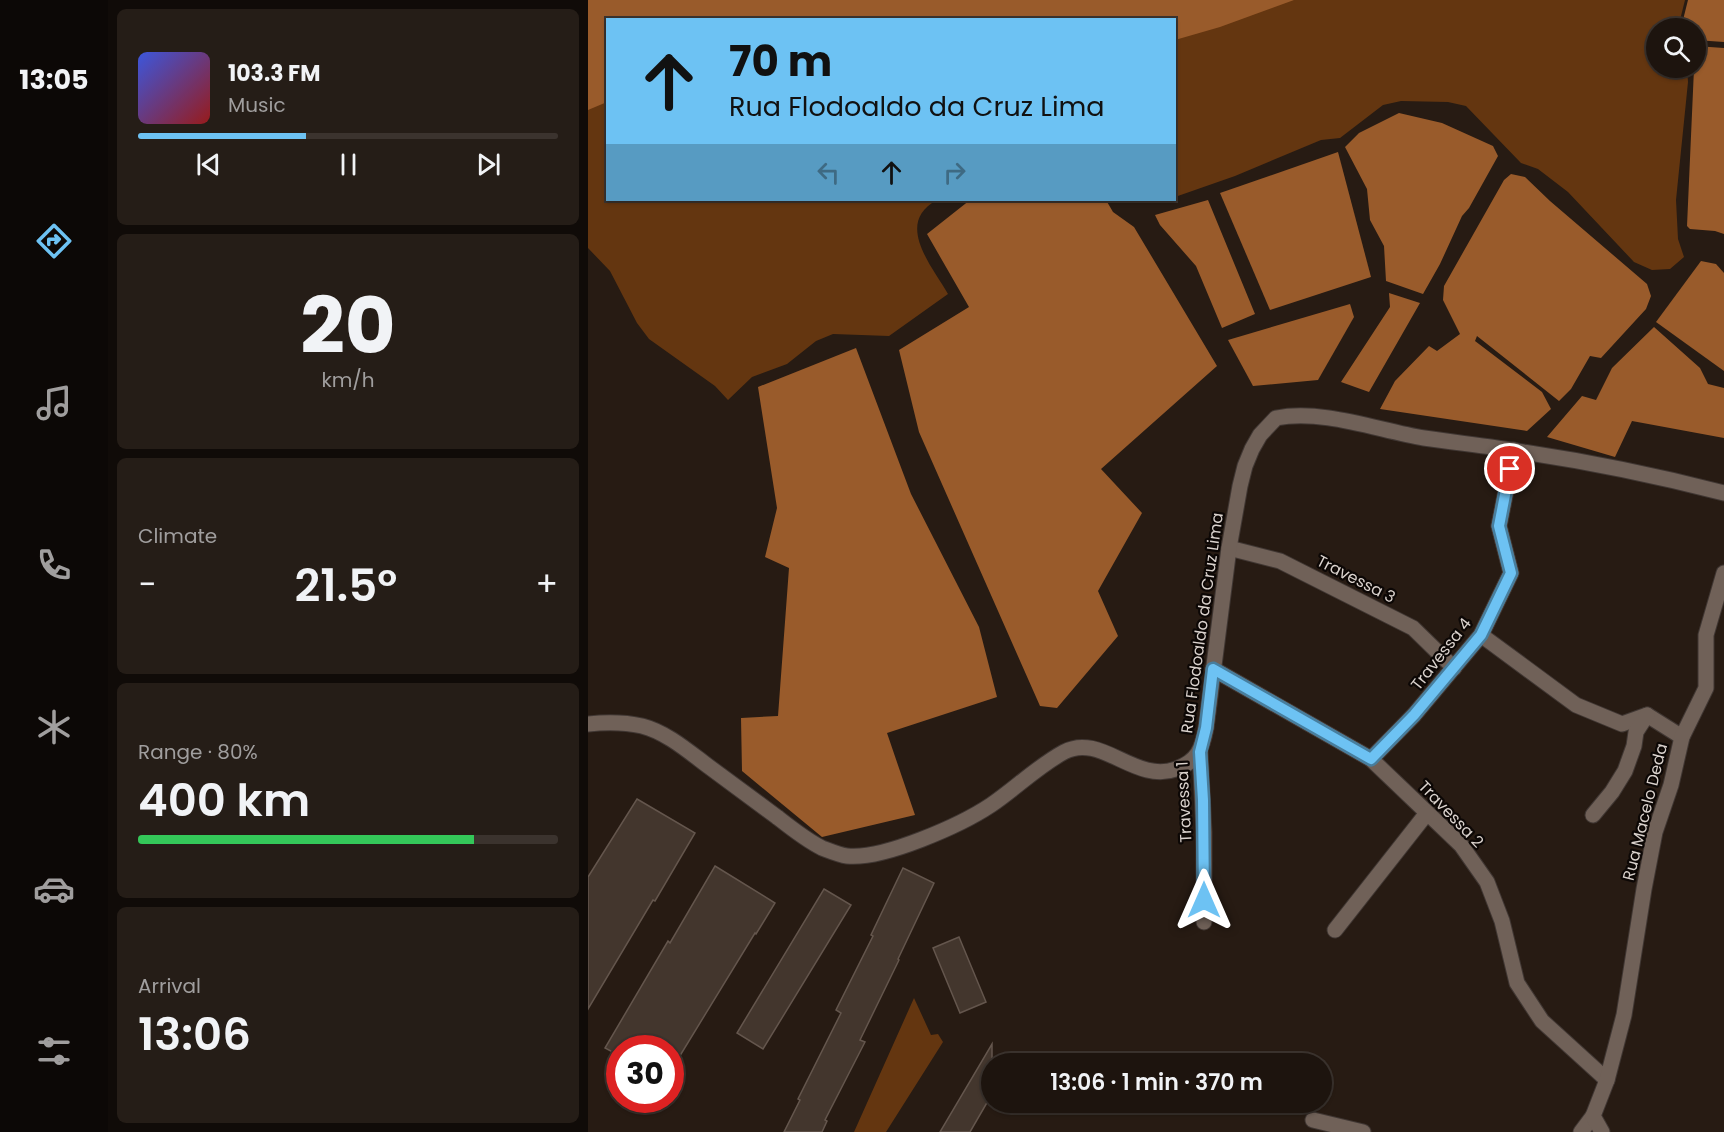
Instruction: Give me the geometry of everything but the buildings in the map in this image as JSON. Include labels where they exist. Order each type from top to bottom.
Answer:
[{"type":"street","name":"Rua Flodoaldo da Cruz Lima","points":[[588,724],[624,723],[656,731],[683,747],[809,840],[825,849],[846,856],[872,854],[906,844],[968,819],[992,805],[1067,750],[1084,747],[1096,749],[1142,769],[1159,772],[1180,767],[1190,762],[1200,752],[1206,728],[1228,548],[1240,486],[1248,456],[1260,435],[1276,418],[1311,416],[1450,442],[1514,450],[1584,463],[1724,493]]},
{"type":"street","name":"Travessa 4","points":[[1371,759],[1414,715],[1481,635],[1511,573],[1499,526],[1514,450]]},
{"type":"street","name":"Travessa 3","points":[[1228,548],[1280,561],[1413,628],[1454,668]]},
{"type":"street","name":"Rua Macelo Deda","points":[[1582,1131],[1593,1116],[1607,1080],[1624,1015],[1655,832],[1671,785],[1682,737],[1706,688],[1706,635],[1724,573]]},
{"type":"street","points":[[1481,635],[1576,705],[1622,724],[1647,715]]},
{"type":"street","name":"Travessa 2","points":[[1213,669],[1371,759],[1461,845],[1487,882],[1502,921],[1517,983],[1542,1021],[1607,1080]]},
{"type":"street","points":[[1647,715],[1682,737]]},
{"type":"street","points":[[1593,815],[1612,792],[1624,771],[1634,746],[1636,732],[1647,715]]},
{"type":"street","name":"Travessa 1","points":[[1200,752],[1204,832],[1204,922]]},
{"type":"street","points":[[1335,930],[1427,813]]},
{"type":"street","points":[[1593,1116],[1602,1132]]},
{"type":"street","points":[[1312,1120],[1363,1132]]},
{"type":"street","points":[[1568,1132],[1582,1131]]},
{"type":"shaded area","points":[[588,0],[1685,0],[1680,18],[1646,18],[1646,78],[1688,78],[1676,200],[1678,239],[1684,257],[1670,269],[1652,270],[1634,262],[1568,192],[1538,169],[1521,163],[1466,106],[1448,102],[1401,101],[1383,105],[1340,138],[1321,140],[1235,176],[1176,197],[1176,18],[606,18],[606,201],[936,201],[924,209],[918,220],[917,232],[926,258],[948,294],[889,336],[833,334],[816,341],[787,364],[752,377],[728,400],[715,386],[649,339],[637,323],[610,271],[588,248]]},
{"type":"shaded area","points":[[588,0],[1294,0],[1220,27],[1176,40],[1176,18],[606,18],[606,102],[588,110]]},
{"type":"shaded area","points":[[1688,0],[1724,0],[1724,42],[1706,41],[1706,18],[1684,18]]},
{"type":"shaded area","points":[[1706,47],[1724,48],[1724,234],[1690,229],[1687,226],[1694,78],[1706,78]]},
{"type":"shaded area","points":[[1399,113],[1442,123],[1493,146],[1498,156],[1469,208],[1462,216],[1423,294],[1386,281],[1384,246],[1370,220],[1367,189],[1345,147],[1359,133]]},
{"type":"shaded area","points":[[1338,152],[1371,277],[1270,310],[1220,193]]},
{"type":"shaded area","points":[[1511,174],[1525,177],[1647,284],[1651,296],[1646,309],[1601,358],[1590,356],[1571,389],[1559,401],[1477,336],[1475,341],[1542,392],[1551,409],[1527,431],[1380,409],[1395,381],[1429,346],[1437,351],[1460,334],[1443,300],[1444,286],[1504,180]]},
{"type":"shaded area","points":[[1208,200],[1255,314],[1222,328],[1196,266],[1160,225],[1155,215]]},
{"type":"shaded area","points":[[969,201],[1107,201],[1113,212],[1134,227],[1217,366],[1101,469],[1142,513],[1098,591],[1118,636],[1057,708],[1040,706],[919,432],[899,350],[969,307],[927,234]]},
{"type":"shaded area","points":[[1701,261],[1716,264],[1724,273],[1724,371],[1656,322]]},
{"type":"shaded area","points":[[1389,293],[1420,303],[1369,392],[1341,382],[1390,307]]},
{"type":"shaded area","points":[[1350,304],[1354,317],[1318,380],[1253,386],[1228,340]]},
{"type":"shaded area","points":[[1654,327],[1700,368],[1708,384],[1724,388],[1724,438],[1632,421],[1615,457],[1547,437],[1582,396],[1596,400],[1612,368]]},
{"type":"shaded area","points":[[856,348],[911,494],[979,627],[997,697],[887,733],[915,815],[822,837],[742,771],[741,718],[778,716],[789,568],[765,557],[777,508],[758,387]]},
{"type":"shaded area","points":[[914,998],[931,1035],[938,1034],[943,1042],[886,1132],[854,1132]]},
{"type":"route","points":[[1204,900],[1204,832],[1200,752],[1206,728],[1213,669],[1371,759],[1414,715],[1481,635],[1511,573],[1499,526],[1510,469]]}]
